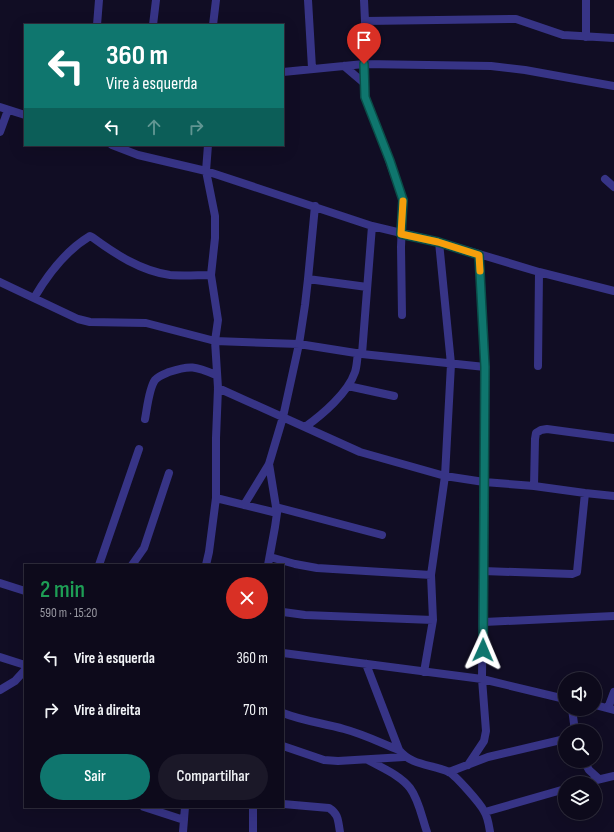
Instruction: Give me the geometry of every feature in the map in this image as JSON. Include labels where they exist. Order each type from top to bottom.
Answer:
[{"type":"street","points":[[97,24],[99,0]]},
{"type":"street","points":[[154,24],[156,0]]},
{"type":"street","points":[[213,24],[216,0]]},
{"type":"street","points":[[308,0],[312,68]]},
{"type":"street","points":[[364,0],[365,97],[403,200],[401,234],[402,316]]},
{"type":"street","points":[[586,0],[586,36]]},
{"type":"street","points":[[365,21],[516,19],[563,35],[614,38]]},
{"type":"street","points":[[284,72],[364,64],[458,67],[491,66],[525,70],[614,86]]},
{"type":"street","points":[[344,66],[364,84]]},
{"type":"street","points":[[0,132],[4,108],[24,115]]},
{"type":"street","points":[[115,146],[138,155],[206,171],[372,226],[438,242],[539,272],[614,291]]},
{"type":"street","points":[[137,146],[138,155]]},
{"type":"street","points":[[206,564],[216,498],[218,388],[215,341],[218,320],[211,275],[215,238],[215,216],[206,171],[208,146]]},
{"type":"street","points":[[605,179],[614,187]]},
{"type":"street","points":[[244,505],[268,464],[283,417],[298,344],[308,279],[315,206]]},
{"type":"street","points":[[305,427],[323,413],[348,386],[356,371],[360,354],[372,226]]},
{"type":"street","points":[[34,298],[47,276],[58,262],[90,236],[114,252],[138,265],[158,272],[171,275],[211,275]]},
{"type":"street","points":[[424,672],[433,620],[431,575],[444,476],[451,364],[438,242]]},
{"type":"street","points":[[468,765],[484,741],[486,731],[482,679],[484,622],[485,367],[479,255]]},
{"type":"street","points":[[538,366],[539,272]]},
{"type":"street","points":[[308,279],[367,287]]},
{"type":"street","points":[[0,282],[78,319],[90,322],[146,323],[215,341],[298,344],[360,354],[485,367]]},
{"type":"street","points":[[145,419],[151,390],[155,380],[163,374],[192,367],[216,374]]},
{"type":"street","points":[[348,386],[394,396]]},
{"type":"street","points":[[218,388],[360,452],[444,476],[484,482],[534,486],[614,496]]},
{"type":"street","points":[[534,486],[536,433],[546,429],[614,438]]},
{"type":"street","points":[[99,564],[139,449]]},
{"type":"street","points":[[268,464],[276,510],[269,561],[317,568],[431,575]]},
{"type":"street","points":[[133,564],[144,548],[169,473]]},
{"type":"street","points":[[483,571],[572,574],[577,572],[585,493]]},
{"type":"street","points":[[216,498],[244,505],[276,510],[382,535]]},
{"type":"street","points":[[0,583],[24,590]]},
{"type":"street","points":[[284,612],[305,615],[433,620]]},
{"type":"street","points":[[484,622],[614,616]]},
{"type":"street","points":[[284,653],[482,679],[558,697]]},
{"type":"street","points":[[0,657],[24,665]]},
{"type":"street","points":[[366,664],[402,753]]},
{"type":"street","points":[[0,690],[15,681],[24,671]]},
{"type":"street","points":[[611,709],[614,692]]},
{"type":"street","points":[[284,713],[295,718],[363,735],[402,753],[410,760],[449,772],[459,780],[485,812],[490,832]]},
{"type":"street","points":[[449,772],[488,757],[558,741]]},
{"type":"street","points":[[284,746],[324,760],[338,761],[368,760],[402,753]]},
{"type":"street","points":[[368,760],[401,779],[410,787],[415,796],[427,832]]},
{"type":"street","points":[[588,768],[596,776]]},
{"type":"street","points":[[602,778],[614,776]]},
{"type":"street","points":[[485,812],[558,791]]},
{"type":"street","points":[[284,804],[329,808],[335,812],[338,819],[340,832]]},
{"type":"street","points":[[147,808],[184,820]]},
{"type":"street","points":[[183,832],[185,808]]},
{"type":"street","points":[[252,832],[253,808]]},
{"type":"slow traffic","points":[[403,201],[401,234],[438,242],[479,255],[480,271]]},
{"type":"route","points":[[364,64],[365,97],[390,161],[403,200],[401,234],[438,242],[479,255],[485,367],[483,650]]}]
